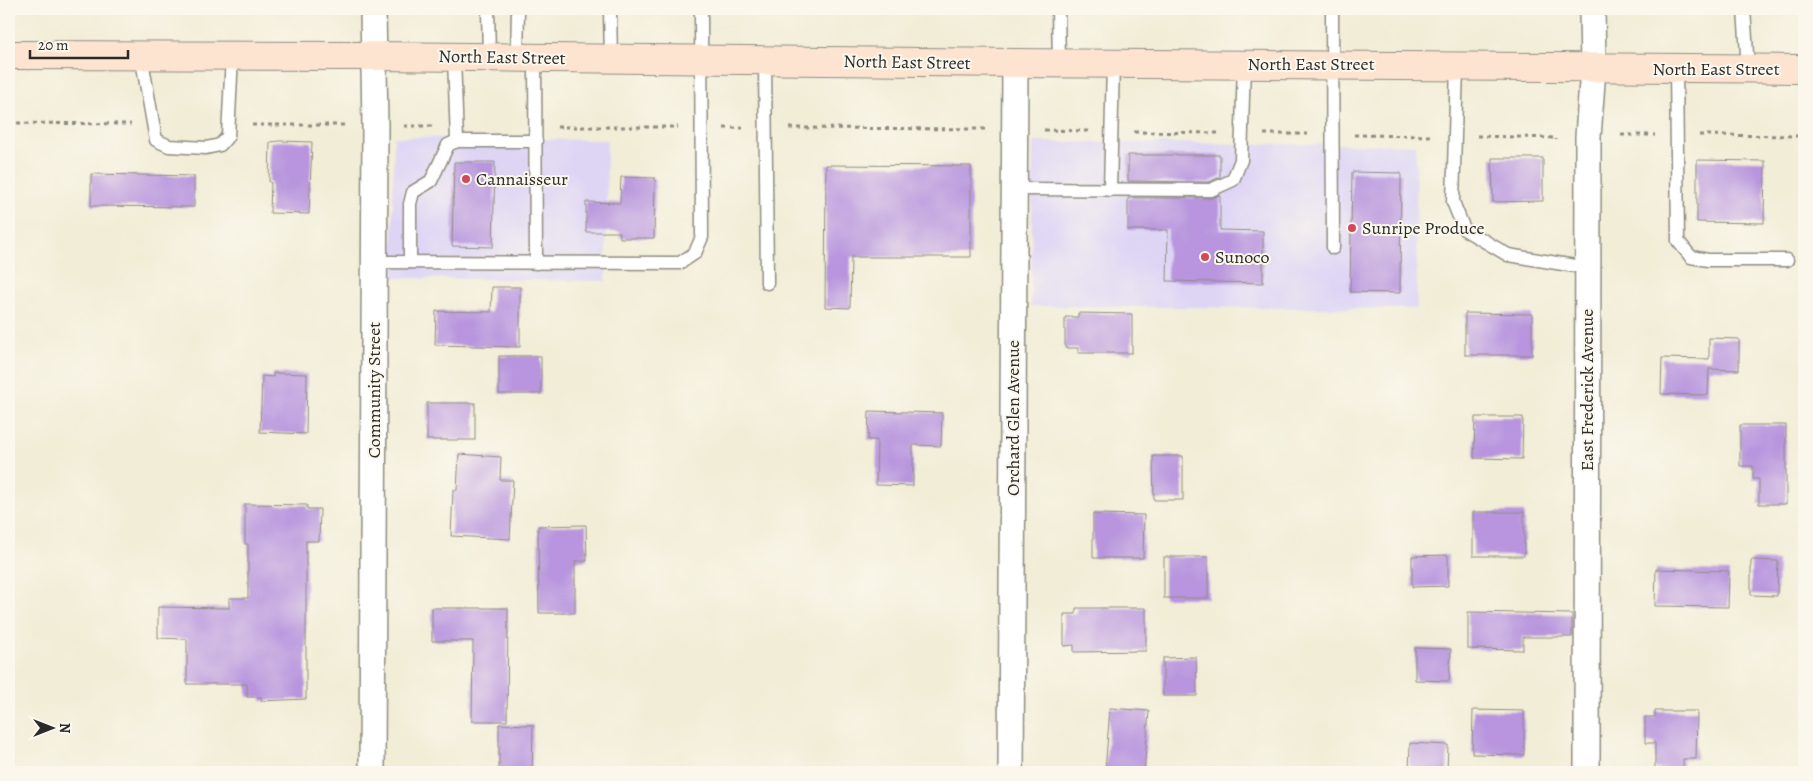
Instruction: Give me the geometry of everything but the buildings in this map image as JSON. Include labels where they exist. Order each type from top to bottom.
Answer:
[{"type":"main road","name":"North East Street","points":[[9,55],[375,56],[1804,69]]},
{"type":"street","name":"Community Street","points":[[372,772],[375,56],[373,9]]},
{"type":"street","name":"East Frederick Avenue","points":[[1587,772],[1588,137],[1593,68],[1592,9]]},
{"type":"street","name":"Orchard Glen Avenue","points":[[1011,772],[1015,63]]},
{"type":"lane","points":[[488,9],[489,57]]},
{"type":"lane","points":[[518,9],[536,141],[536,262]]},
{"type":"lane","points":[[610,9],[611,58]]},
{"type":"lane","points":[[374,262],[680,263],[695,253],[702,237],[701,9]]},
{"type":"lane","points":[[1058,9],[1059,63]]},
{"type":"lane","points":[[1332,9],[1333,248]]},
{"type":"lane","points":[[1744,9],[1748,69]]},
{"type":"lane","points":[[141,55],[156,140],[169,146],[206,148],[220,145],[228,136],[232,56]]},
{"type":"lane","points":[[454,57],[457,141]]},
{"type":"lane","points":[[765,60],[768,283]]},
{"type":"lane","points":[[1110,190],[1112,63]]},
{"type":"lane","points":[[1014,189],[1211,190],[1233,180],[1241,160],[1244,64]]},
{"type":"lane","points":[[1456,66],[1453,202],[1464,229],[1508,255],[1588,268]]},
{"type":"lane","points":[[1676,68],[1678,241],[1691,256],[1708,260],[1787,260]]},
{"type":"lane","points":[[410,262],[410,204],[413,192],[430,181],[448,145],[457,141],[536,141]]},
{"type":"path","points":[[1621,135],[1804,136]]},
{"type":"shaded area","points":[[394,137],[607,140],[606,281],[392,278]]},
{"type":"shaded area","points":[[1033,142],[1416,145],[1417,309],[1031,306]]},
{"type":"place","name":"Cannaisseur","points":[[466,179]]},
{"type":"place","name":"Sunripe Produce","points":[[1352,228]]},
{"type":"place","name":"Sunoco","points":[[1205,257]]}]
